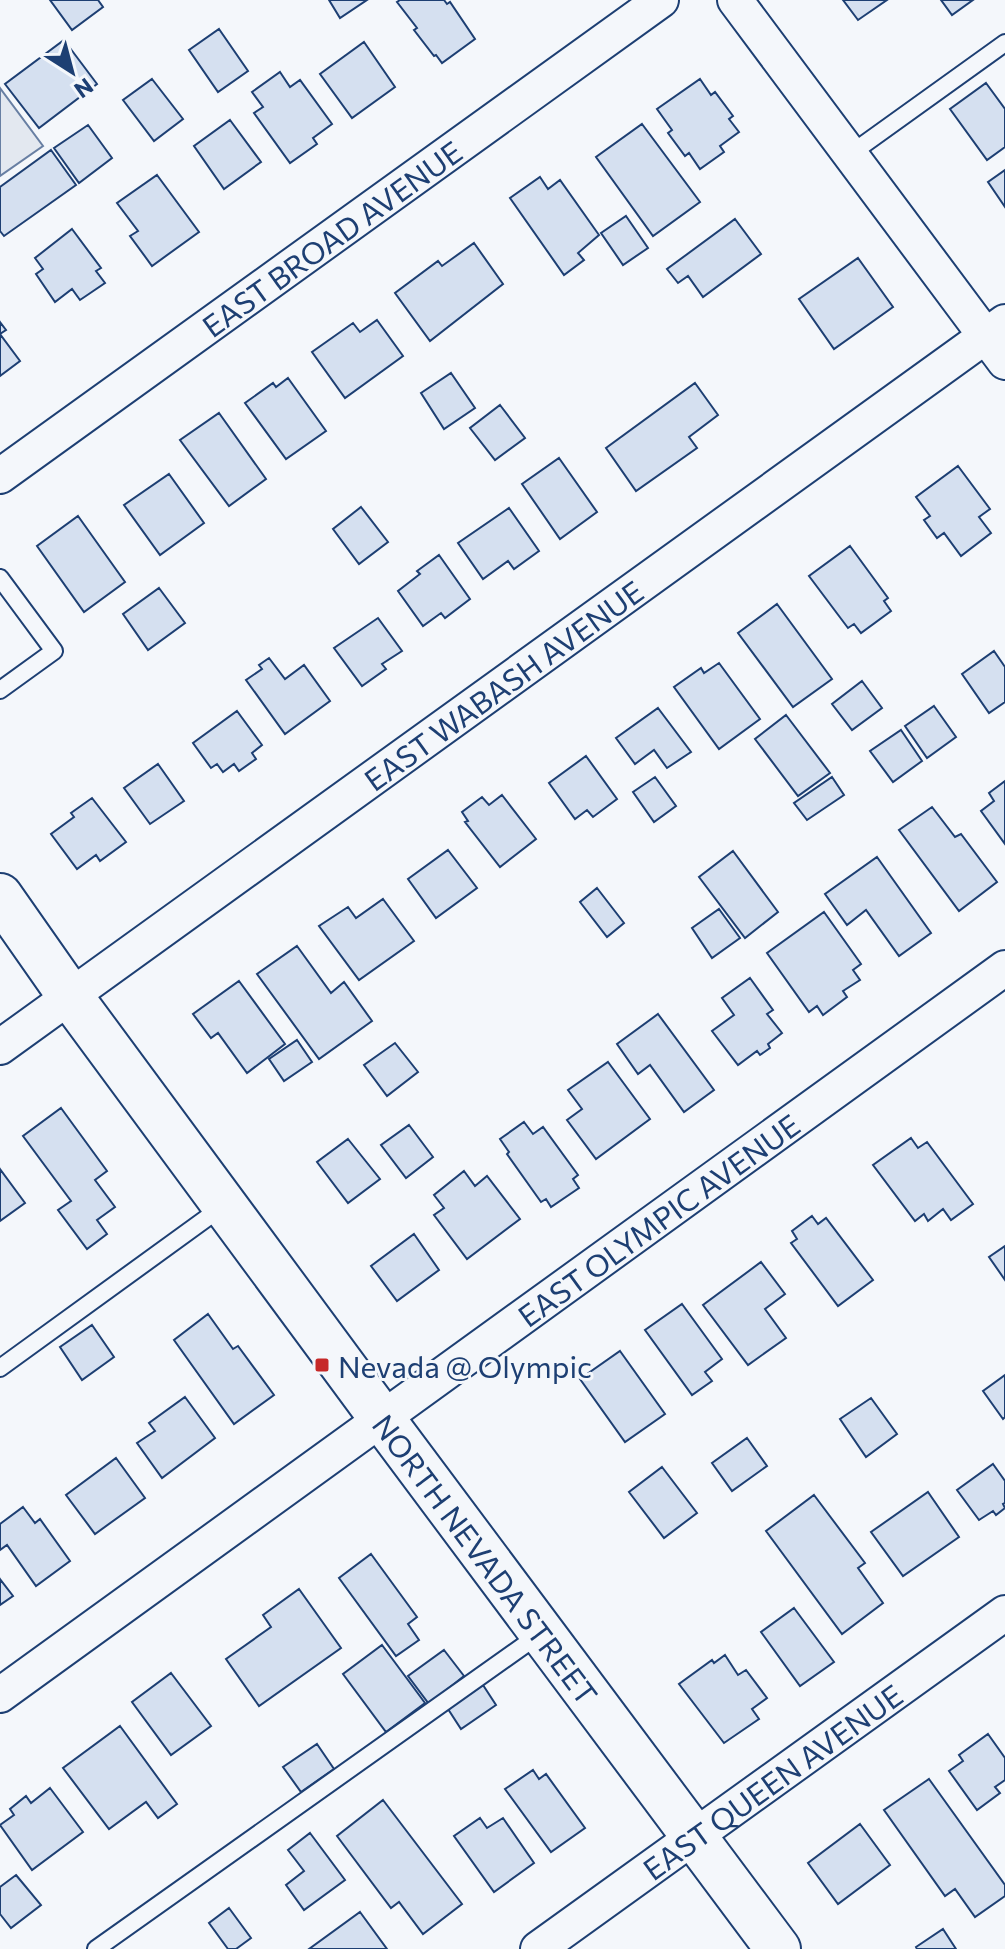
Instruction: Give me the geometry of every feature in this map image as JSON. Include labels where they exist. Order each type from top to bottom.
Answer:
[{"type":"main road","name":"NORTH NEVADA STREET","points":[[0,896],[70,996],[383,1420],[778,1949]]},
{"type":"street","name":"EAST BROAD AVENUE","points":[[0,476],[661,0]]},
{"type":"street","points":[[735,0],[849,155],[998,340]]},
{"type":"street","name":"EAST WABASH AVENUE","points":[[0,1047],[998,340]]},
{"type":"street","name":"EAST OLYMPIC AVENUE","points":[[0,1695],[1005,968]]},
{"type":"street","name":"EAST QUEEN AVENUE","points":[[538,1949],[1005,1613]]},
{"type":"lane","points":[[849,155],[1005,43]]},
{"type":"lane","points":[[0,578],[54,651],[0,690]]},
{"type":"lane","points":[[0,1368],[225,1204]]},
{"type":"lane","points":[[96,1949],[542,1634]]},
{"type":"shaded area","points":[[0,88],[43,146],[0,176]]},
{"type":"building","points":[[50,0],[98,0],[103,7],[72,30]]},
{"type":"building","points":[[329,0],[367,0],[340,18]]},
{"type":"building","points":[[843,0],[887,0],[858,20]]},
{"type":"building","points":[[941,0],[973,0],[952,15]]},
{"type":"building","points":[[397,2],[450,2],[475,39],[442,63],[414,30],[417,28]]},
{"type":"building","points":[[219,29],[248,71],[218,92],[189,50]]},
{"type":"building","points":[[64,40],[97,84],[39,128],[5,84]]},
{"type":"building","points":[[364,42],[395,87],[352,118],[320,74]]},
{"type":"building","points":[[280,72],[290,87],[300,80],[332,124],[313,138],[317,144],[290,163],[254,113],[263,107],[252,92]]},
{"type":"building","points":[[152,79],[183,119],[154,141],[123,100]]},
{"type":"building","points":[[700,79],[711,95],[715,92],[733,116],[729,119],[739,132],[720,146],[724,152],[700,169],[689,153],[685,156],[668,133],[672,130],[657,109]]},
{"type":"building","points":[[986,83],[1005,109],[1005,147],[987,160],[950,109]]},
{"type":"building","points":[[230,120],[261,162],[224,189],[194,146]]},
{"type":"building","points":[[642,124],[700,202],[653,236],[596,157]]},
{"type":"building","points":[[88,125],[112,158],[79,183],[54,148]]},
{"type":"building","points":[[51,150],[76,185],[4,236],[0,231],[0,187]]},
{"type":"building","points":[[1005,170],[1005,207],[988,182]]},
{"type":"building","points":[[157,175],[199,232],[152,266],[130,236],[138,231],[117,203]]},
{"type":"building","points":[[540,177],[548,189],[560,180],[599,235],[578,253],[584,260],[564,275],[510,198]]},
{"type":"building","points":[[626,216],[648,248],[623,265],[601,233]]},
{"type":"building","points":[[735,219],[761,254],[703,297],[688,276],[678,283],[667,269]]},
{"type":"building","points":[[72,229],[101,268],[96,271],[105,283],[80,300],[72,289],[55,302],[36,274],[43,269],[35,258]]},
{"type":"building","points":[[474,243],[503,284],[430,341],[395,293],[438,261],[442,266]]},
{"type":"building","points":[[858,258],[893,307],[834,349],[799,299]]},
{"type":"building","points":[[377,320],[403,356],[345,398],[312,352],[353,323],[360,332]]},
{"type":"building","points":[[0,334],[20,361],[0,376]]},
{"type":"building","points":[[451,373],[475,408],[444,429],[421,393]]},
{"type":"building","points":[[288,378],[326,431],[286,459],[245,403],[273,383],[276,387]]},
{"type":"building","points":[[695,383],[718,415],[689,437],[697,448],[636,491],[606,448]]},
{"type":"building","points":[[500,405],[525,438],[495,460],[470,428]]},
{"type":"building","points":[[219,413],[266,479],[229,506],[180,440]]},
{"type":"building","points":[[559,458],[597,512],[560,539],[522,484]]},
{"type":"building","points":[[958,466],[990,509],[979,517],[991,533],[961,556],[944,533],[937,538],[924,520],[930,516],[916,497]]},
{"type":"building","points":[[169,474],[204,523],[160,555],[124,505]]},
{"type":"building","points":[[361,507],[388,542],[359,564],[333,529]]},
{"type":"building","points":[[509,508],[539,551],[514,569],[508,561],[483,579],[458,543]]},
{"type":"building","points":[[78,516],[125,582],[84,612],[37,546]]},
{"type":"building","points":[[850,546],[888,598],[884,601],[891,611],[861,633],[854,624],[848,628],[809,576]]},
{"type":"building","points":[[439,555],[470,599],[445,618],[441,613],[423,626],[398,591],[420,574],[417,571]]},
{"type":"building","points":[[159,588],[185,623],[148,650],[123,614]]},
{"type":"building","points":[[777,604],[832,679],[793,707],[738,633]]},
{"type":"building","points":[[378,618],[402,651],[382,664],[386,669],[362,686],[334,648]]},
{"type":"building","points":[[994,651],[1005,667],[1005,702],[989,713],[962,674]]},
{"type":"building","points":[[269,658],[285,679],[304,665],[330,701],[285,734],[246,680],[262,669],[259,665]]},
{"type":"building","points":[[719,663],[760,719],[719,749],[674,687],[701,668],[704,673]]},
{"type":"building","points":[[862,681],[882,708],[852,730],[832,704]]},
{"type":"building","points":[[934,706],[956,737],[927,758],[905,726]]},
{"type":"building","points":[[658,708],[691,752],[667,768],[654,750],[635,764],[616,738]]},
{"type":"building","points":[[237,711],[262,745],[252,753],[256,759],[239,771],[234,764],[223,772],[217,764],[211,768],[193,743]]},
{"type":"building","points":[[786,715],[830,773],[798,796],[755,739]]},
{"type":"building","points":[[901,730],[922,761],[893,782],[870,751]]},
{"type":"building","points":[[586,756],[617,799],[593,817],[587,810],[575,819],[549,783]]},
{"type":"building","points":[[158,764],[184,801],[150,824],[124,788]]},
{"type":"building","points":[[655,777],[676,806],[654,822],[633,792]]},
{"type":"building","points":[[832,777],[844,795],[807,820],[794,803]]},
{"type":"building","points":[[1005,781],[1005,844],[981,811],[994,801],[989,793]]},
{"type":"building","points":[[502,795],[536,839],[500,867],[465,822],[468,821],[462,812],[482,797],[489,805]]},
{"type":"building","points":[[92,798],[126,842],[100,861],[96,855],[77,869],[51,834],[74,817],[71,813]]},
{"type":"building","points":[[932,807],[955,837],[961,834],[997,882],[959,911],[899,830]]},
{"type":"building","points":[[448,850],[477,888],[436,918],[408,879]]},
{"type":"building","points":[[733,851],[778,912],[745,938],[699,877]]},
{"type":"building","points":[[877,857],[931,933],[899,956],[866,910],[847,925],[825,894]]},
{"type":"building","points":[[597,888],[624,923],[607,937],[580,902]]},
{"type":"building","points":[[383,899],[414,941],[359,980],[319,926],[348,907],[356,918]]},
{"type":"building","points":[[719,909],[740,938],[712,958],[692,928]]},
{"type":"building","points":[[824,912],[861,964],[853,970],[860,980],[843,991],[847,997],[823,1015],[817,1006],[809,1012],[767,953]]},
{"type":"building","points":[[297,946],[331,993],[344,982],[372,1021],[319,1059],[257,974]]},
{"type":"building","points":[[750,978],[773,1010],[767,1014],[782,1033],[768,1044],[770,1048],[760,1055],[757,1051],[738,1065],[712,1031],[734,1015],[722,998]]},
{"type":"building","points":[[239,981],[285,1044],[247,1073],[218,1033],[211,1038],[193,1014]]},
{"type":"building","points":[[658,1014],[714,1090],[684,1112],[650,1065],[638,1074],[617,1044]]},
{"type":"building","points":[[297,1040],[312,1062],[284,1081],[269,1059]]},
{"type":"building","points":[[395,1043],[418,1072],[387,1096],[364,1065]]},
{"type":"building","points":[[608,1062],[650,1119],[596,1159],[567,1120],[582,1109],[568,1090]]},
{"type":"building","points":[[61,1108],[107,1171],[95,1180],[115,1207],[97,1220],[107,1234],[87,1249],[58,1210],[71,1201],[23,1136]]},
{"type":"building","points":[[524,1122],[533,1134],[543,1127],[578,1175],[573,1179],[579,1188],[551,1207],[546,1199],[541,1202],[500,1139]]},
{"type":"building","points":[[409,1125],[433,1157],[406,1178],[381,1145]]},
{"type":"building","points":[[911,1138],[918,1148],[927,1142],[973,1204],[951,1220],[943,1209],[928,1221],[924,1214],[915,1221],[873,1165]]},
{"type":"building","points":[[348,1139],[380,1179],[348,1203],[317,1162]]},
{"type":"building","points":[[0,1169],[25,1203],[0,1221]]},
{"type":"building","points":[[464,1171],[475,1186],[487,1176],[520,1219],[467,1259],[434,1215],[444,1208],[434,1195]]},
{"type":"building","points":[[812,1216],[818,1224],[826,1218],[873,1280],[838,1306],[791,1243],[797,1239],[792,1231]]},
{"type":"building","points":[[414,1234],[439,1270],[397,1301],[371,1266]]},
{"type":"building","points":[[1005,1246],[1005,1280],[989,1257]]},
{"type":"building","points":[[761,1262],[785,1294],[765,1309],[786,1338],[748,1365],[703,1305]]},
{"type":"building","points":[[682,1304],[722,1359],[705,1372],[712,1381],[692,1395],[645,1330]]},
{"type":"building","points":[[208,1314],[233,1349],[238,1346],[274,1395],[234,1424],[174,1340]]},
{"type":"building","points":[[92,1325],[114,1357],[82,1380],[60,1347]]},
{"type":"building","points":[[620,1351],[665,1414],[625,1442],[580,1379]]},
{"type":"building","points":[[1005,1375],[1005,1417],[1003,1419],[983,1391]]},
{"type":"building","points":[[185,1397],[215,1438],[162,1478],[137,1443],[155,1431],[149,1423]]},
{"type":"building","points":[[871,1398],[897,1434],[866,1457],[840,1419]]},
{"type":"building","points":[[747,1438],[767,1466],[732,1491],[712,1463]]},
{"type":"building","points":[[116,1458],[145,1498],[95,1534],[66,1495]]},
{"type":"building","points":[[993,1464],[1005,1481],[1005,1508],[996,1515],[993,1511],[979,1520],[957,1490]]},
{"type":"building","points":[[662,1467],[697,1513],[664,1538],[629,1492]]},
{"type":"building","points":[[928,1492],[959,1537],[903,1576],[871,1532]]},
{"type":"building","points":[[814,1495],[865,1563],[858,1568],[883,1603],[842,1634],[766,1531]]},
{"type":"building","points":[[23,1507],[35,1523],[40,1519],[70,1561],[36,1586],[7,1545],[0,1550],[0,1524]]},
{"type":"building","points":[[371,1554],[417,1617],[408,1624],[419,1640],[396,1656],[339,1578]]},
{"type":"building","points":[[0,1579],[13,1596],[0,1605]]},
{"type":"building","points":[[299,1589],[341,1648],[259,1706],[226,1659],[271,1627],[263,1615]]},
{"type":"building","points":[[794,1608],[834,1662],[800,1686],[761,1632]]},
{"type":"building","points":[[382,1645],[425,1703],[386,1732],[343,1674]]},
{"type":"building","points":[[444,1650],[464,1676],[429,1704],[408,1676]]},
{"type":"building","points":[[725,1655],[738,1675],[746,1670],[767,1698],[752,1709],[759,1719],[724,1743],[679,1684],[712,1660],[714,1663]]},
{"type":"building","points":[[171,1673],[211,1726],[171,1755],[132,1702]]},
{"type":"building","points":[[483,1685],[496,1705],[461,1729],[448,1709]]},
{"type":"building","points":[[120,1726],[177,1804],[158,1818],[146,1802],[109,1829],[63,1768]]},
{"type":"building","points":[[988,1734],[1005,1758],[1005,1780],[995,1787],[1000,1793],[977,1810],[949,1771],[963,1761],[959,1755]]},
{"type":"building","points":[[317,1744],[334,1769],[301,1792],[283,1767]]},
{"type":"building","points":[[533,1770],[539,1779],[546,1774],[585,1828],[551,1852],[505,1789]]},
{"type":"building","points":[[929,1779],[1005,1885],[1005,1896],[975,1917],[955,1889],[945,1896],[884,1810]]},
{"type":"building","points":[[50,1788],[83,1832],[32,1870],[0,1825],[14,1815],[10,1809],[26,1796],[31,1803]]},
{"type":"building","points":[[383,1800],[462,1904],[423,1934],[399,1902],[391,1908],[337,1836]]},
{"type":"building","points":[[480,1818],[487,1828],[503,1818],[534,1863],[494,1892],[454,1836]]},
{"type":"building","points":[[860,1824],[890,1865],[838,1904],[808,1863]]},
{"type":"building","points":[[310,1833],[345,1880],[304,1910],[286,1885],[304,1871],[288,1850]]},
{"type":"building","points":[[16,1875],[41,1905],[11,1928],[0,1914],[0,1887]]},
{"type":"building","points":[[229,1908],[251,1938],[236,1949],[228,1949],[209,1923]]},
{"type":"building","points":[[360,1912],[387,1949],[309,1949]]},
{"type":"building","points":[[943,1929],[956,1949],[917,1949],[916,1947]]},
{"type":"place","name":"Nevada @ Olympic","points":[[322,1365]]}]
